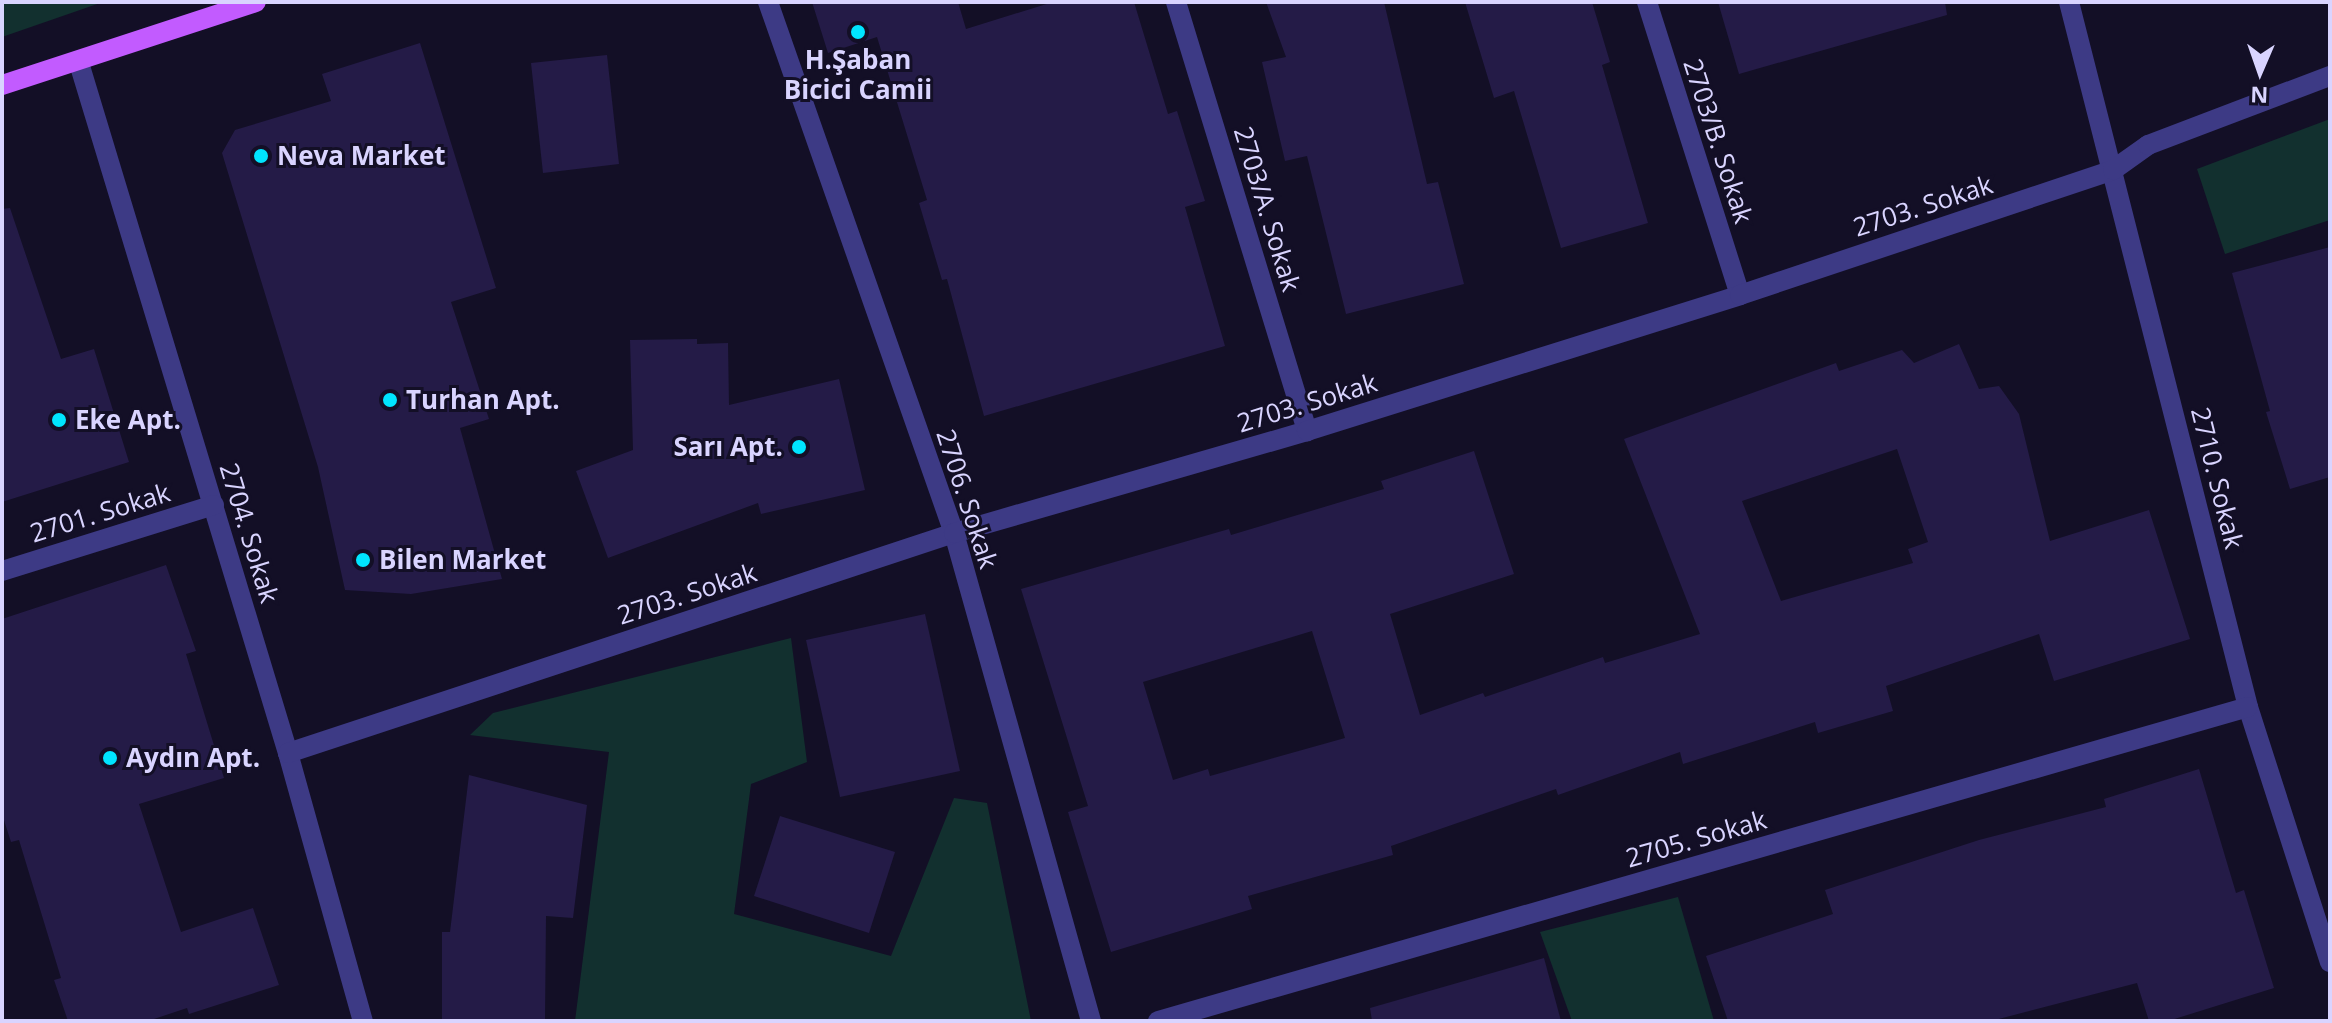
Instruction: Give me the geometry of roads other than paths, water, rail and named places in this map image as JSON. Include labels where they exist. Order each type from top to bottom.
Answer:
[{"type":"main road","points":[[2,85],[79,63],[256,2]]},
{"type":"street","name":"2706. Sokak","points":[[768,2],[954,533],[1091,1021]]},
{"type":"street","name":"2703/A. Sokak","points":[[1176,2],[1307,431]]},
{"type":"street","name":"2703/B. Sokak","points":[[1647,2],[1740,295]]},
{"type":"street","name":"2710. Sokak","points":[[2069,2],[2248,707],[2330,962]]},
{"type":"street","name":"2704. Sokak","points":[[79,63],[288,753],[363,1021]]},
{"type":"street","name":"2703. Sokak","points":[[288,753],[954,533],[1307,431],[1740,295],[2113,170],[2148,145],[2330,76]]},
{"type":"street","name":"2701. Sokak","points":[[2,571],[214,505]]},
{"type":"street","name":"2705. Sokak","points":[[1158,1021],[2248,707]]},
{"type":"place","name":"H.Şaban Bicici Camii","points":[[858,32]]},
{"type":"place","name":"Neva Market","points":[[261,156]]},
{"type":"place","name":"Turhan Apt.","points":[[390,400]]},
{"type":"place","name":"Eke Apt.","points":[[59,420]]},
{"type":"place","name":"Sarı Apt.","points":[[799,447]]},
{"type":"place","name":"Bilen Market","points":[[363,560]]},
{"type":"place","name":"Aydın Apt.","points":[[110,758]]}]
